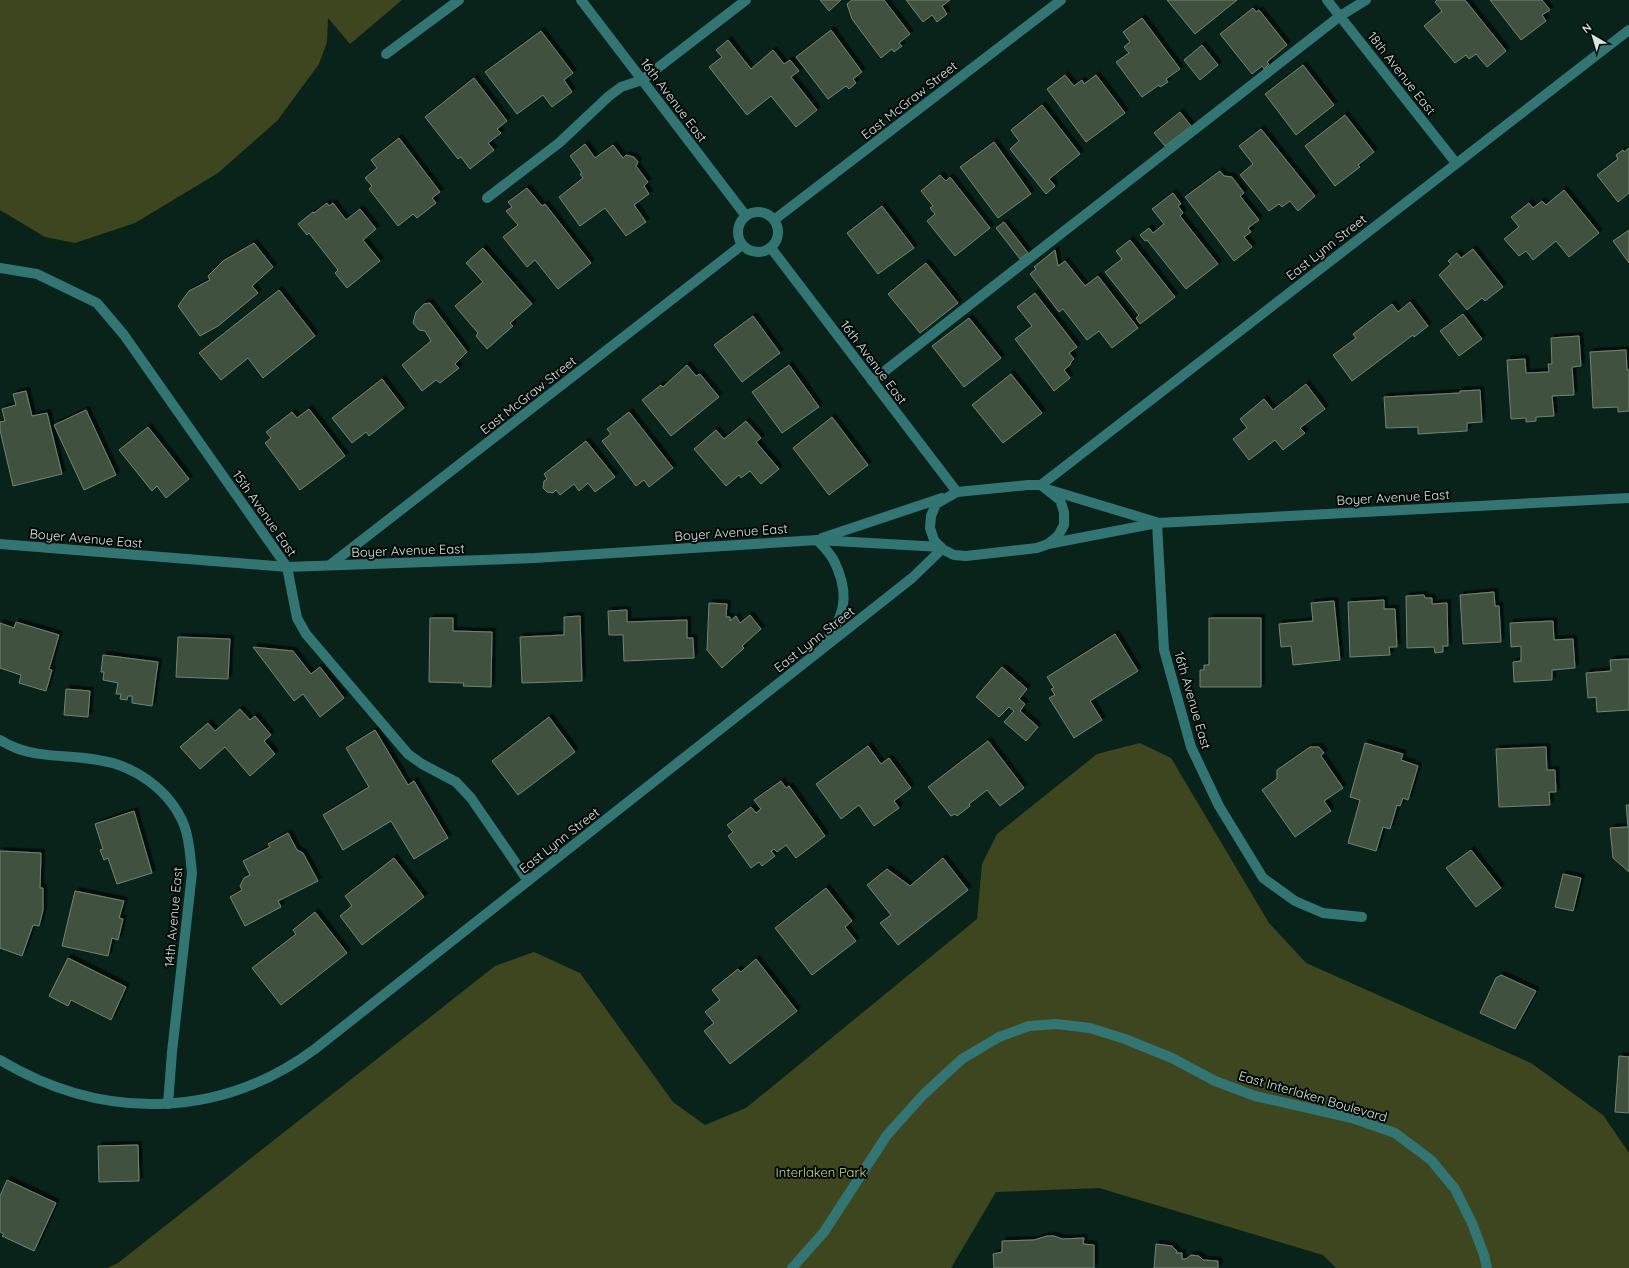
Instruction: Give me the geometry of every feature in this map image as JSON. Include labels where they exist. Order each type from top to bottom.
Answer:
[{"type":"street","points":[[386,54],[459,0]]},
{"type":"street","name":"16th Avenue East","points":[[581,0],[746,216]]},
{"type":"street","points":[[487,198],[559,142],[609,96],[621,87],[642,80],[746,0]]},
{"type":"street","name":"East McGraw Street","points":[[774,220],[1061,0]]},
{"type":"street","name":"18th Avenue East","points":[[1327,0],[1456,163]]},
{"type":"street","points":[[872,381],[1340,16],[1366,0]]},
{"type":"street","name":"East Lynn Street","points":[[1043,487],[1456,163],[1629,30]]},
{"type":"street","points":[[756,212],[762,212],[768,214],[774,220],[778,230],[778,236],[771,248],[764,252],[758,253],[751,251],[742,245],[738,236],[738,228],[746,216],[756,212]]},
{"type":"street","name":"East McGraw Street","points":[[330,565],[742,245]]},
{"type":"street","name":"16th Avenue East","points":[[771,248],[872,381],[955,494]]},
{"type":"street","name":"15th Avenue East","points":[[0,268],[37,274],[97,303],[124,335],[288,568],[297,618],[306,634],[408,754],[422,764],[456,782],[471,798],[528,881]]},
{"type":"street","name":"Boyer Avenue East","points":[[817,540],[955,494],[1028,485],[1043,487],[1157,523]]},
{"type":"street","points":[[1043,487],[1060,500],[1064,512],[1064,525],[1058,536],[1048,544]]},
{"type":"street","points":[[942,548],[934,540],[930,528],[931,516],[936,504],[955,494]]},
{"type":"street","name":"Boyer Avenue East","points":[[0,544],[288,568],[330,565],[535,558],[817,540],[942,548],[954,555],[966,556],[1037,548],[1048,544],[1157,523],[1629,498]]},
{"type":"street","name":"16th Avenue East","points":[[1157,523],[1164,650],[1191,747],[1219,806],[1263,878],[1295,901],[1323,913],[1362,917]]},
{"type":"street","points":[[817,540],[832,557],[841,579],[844,592],[844,607],[838,621],[818,653]]},
{"type":"street","name":"East Lynn Street","points":[[0,1060],[42,1082],[83,1096],[122,1103],[168,1104],[218,1096],[242,1089],[283,1070],[300,1060],[818,653],[912,578],[942,548]]},
{"type":"street","name":"14th Avenue East","points":[[0,740],[17,748],[37,753],[120,764],[140,774],[156,787],[171,803],[184,825],[189,846],[192,873],[172,1052],[168,1104]]},
{"type":"street","name":"East Interlaken Boulevard","points":[[792,1268],[824,1232],[886,1135],[924,1095],[962,1059],[999,1037],[1029,1026],[1056,1024],[1090,1028],[1126,1039],[1172,1058],[1215,1081],[1255,1096],[1352,1118],[1395,1134],[1431,1160],[1455,1189],[1472,1223],[1484,1255],[1487,1268]]},
{"type":"green space","points":[[0,0],[402,0],[350,44],[328,18],[327,42],[319,64],[277,121],[218,173],[135,223],[75,243],[45,237],[0,210]]},
{"type":"green space","name":"Interlaken Park","points":[[1140,743],[1171,758],[1269,923],[1306,963],[1531,1063],[1603,1115],[1629,1153],[1629,1268],[1336,1268],[1323,1255],[1099,1188],[996,1192],[951,1268],[107,1268],[118,1263],[495,966],[534,952],[580,973],[673,1102],[705,1125],[746,1108],[977,919],[982,864],[997,834],[1097,754]]},
{"type":"building","points":[[820,0],[841,0],[829,11]]},
{"type":"building","points":[[852,0],[884,0],[910,34],[899,43],[902,46],[894,52],[892,49],[881,58],[852,19],[847,4]]},
{"type":"building","points":[[906,0],[950,0],[942,6],[947,14],[937,22],[932,15],[923,22]]},
{"type":"building","points":[[1167,0],[1237,0],[1195,34]]},
{"type":"building","points":[[1437,0],[1465,0],[1506,51],[1487,67],[1476,54],[1469,59],[1466,55],[1455,63],[1424,26],[1442,11],[1435,2]]},
{"type":"building","points":[[1490,0],[1542,0],[1550,10],[1542,15],[1546,21],[1521,40]]},
{"type":"building","points":[[1253,8],[1256,12],[1259,10],[1287,45],[1267,62],[1269,64],[1264,69],[1262,66],[1252,74],[1220,34]]},
{"type":"building","points":[[1142,18],[1180,69],[1166,79],[1168,82],[1160,87],[1159,85],[1142,97],[1116,62],[1129,53],[1124,47],[1130,42],[1123,32]]},
{"type":"building","points":[[831,30],[862,72],[853,79],[856,83],[849,89],[846,86],[828,99],[796,57]]},
{"type":"building","points":[[541,31],[573,73],[564,80],[572,92],[552,107],[543,95],[517,114],[485,72]]},
{"type":"building","points":[[728,40],[751,69],[773,50],[784,64],[790,60],[799,71],[791,77],[817,110],[796,127],[771,96],[747,115],[709,67],[722,57],[716,50]]},
{"type":"building","points":[[1202,45],[1218,65],[1200,80],[1184,60]]},
{"type":"building","points":[[1303,65],[1334,105],[1296,135],[1265,94]]},
{"type":"building","points":[[1065,75],[1074,86],[1082,80],[1084,84],[1096,75],[1125,113],[1086,142],[1047,89]]},
{"type":"building","points":[[474,78],[507,121],[497,129],[501,133],[488,143],[494,150],[470,169],[461,157],[458,159],[425,117]]},
{"type":"building","points":[[1042,105],[1080,154],[1049,179],[1055,186],[1046,194],[1010,149],[1019,141],[1011,130]]},
{"type":"building","points":[[1180,112],[1191,126],[1165,146],[1154,133]]},
{"type":"building","points":[[1345,115],[1374,152],[1358,165],[1360,167],[1335,186],[1305,146]]},
{"type":"building","points":[[1261,129],[1315,196],[1298,211],[1290,201],[1282,207],[1279,204],[1269,211],[1240,175],[1253,164],[1239,146]]},
{"type":"building","points":[[399,138],[440,192],[432,198],[436,203],[417,218],[413,214],[398,226],[369,189],[372,186],[365,178],[377,168],[371,160]]},
{"type":"building","points":[[994,142],[1031,194],[998,218],[960,167]]},
{"type":"building","points":[[585,144],[595,158],[613,145],[623,158],[626,155],[634,157],[638,162],[636,166],[648,182],[644,186],[649,194],[634,205],[646,222],[626,236],[605,208],[580,226],[559,197],[583,178],[580,174],[582,173],[570,156]]},
{"type":"building","points":[[1629,148],[1629,193],[1618,202],[1597,175],[1618,159],[1616,155]]},
{"type":"building","points":[[1220,171],[1224,176],[1232,177],[1244,193],[1240,196],[1259,220],[1248,228],[1251,232],[1244,237],[1252,247],[1234,261],[1185,197]]},
{"type":"building","points":[[940,175],[946,181],[950,177],[990,228],[955,256],[927,221],[935,214],[930,208],[933,206],[921,191]]},
{"type":"building","points":[[527,188],[542,206],[545,204],[591,263],[558,289],[535,260],[527,267],[503,237],[518,225],[506,211],[512,207],[508,202]]},
{"type":"building","points":[[1564,190],[1599,233],[1569,257],[1556,241],[1533,260],[1526,251],[1519,256],[1504,239],[1519,227],[1511,217],[1529,203],[1533,208],[1542,201],[1546,205]]},
{"type":"building","points":[[1173,193],[1181,204],[1178,206],[1183,213],[1180,216],[1218,264],[1186,289],[1147,240],[1145,241],[1140,235],[1149,228],[1153,233],[1164,224],[1152,209]]},
{"type":"building","points":[[327,203],[329,206],[333,203],[346,220],[360,209],[376,229],[363,240],[380,261],[347,288],[335,273],[338,270],[309,233],[307,235],[298,224]]},
{"type":"building","points":[[882,206],[914,248],[878,274],[847,233]]},
{"type":"building","points":[[1004,222],[1028,253],[1020,259],[996,228]]},
{"type":"building","points":[[1629,230],[1629,263],[1613,241]]},
{"type":"building","points":[[1130,240],[1175,297],[1140,324],[1136,318],[1139,315],[1105,272],[1122,259],[1116,251]]},
{"type":"building","points":[[254,243],[273,267],[252,286],[258,293],[218,326],[200,336],[178,306],[189,291],[210,280],[208,276],[223,261]]},
{"type":"building","points":[[483,248],[532,304],[510,323],[513,326],[487,349],[476,336],[478,333],[455,306],[483,282],[466,263]]},
{"type":"building","points":[[1473,249],[1503,287],[1485,301],[1482,298],[1467,310],[1439,275],[1451,264],[1448,261],[1457,253],[1461,258]]},
{"type":"building","points":[[1055,250],[1058,266],[1065,261],[1085,286],[1098,276],[1138,328],[1112,348],[1099,331],[1087,340],[1063,309],[1059,312],[1030,274],[1036,269],[1034,267]]},
{"type":"building","points":[[926,263],[958,303],[920,333],[888,294]]},
{"type":"building","points":[[279,290],[315,336],[263,378],[248,358],[221,380],[199,353]]},
{"type":"building","points":[[1035,293],[1077,347],[1069,353],[1074,359],[1064,370],[1070,378],[1054,391],[1015,339],[1032,326],[1017,307]]},
{"type":"building","points":[[1410,302],[1428,326],[1414,337],[1413,335],[1352,381],[1333,355],[1356,338],[1353,334],[1392,304],[1398,312]]},
{"type":"building","points":[[430,303],[467,352],[455,364],[459,368],[440,383],[436,380],[422,391],[402,365],[431,341],[425,331],[419,330],[413,323],[416,312],[424,304]]},
{"type":"building","points":[[1463,314],[1482,339],[1459,356],[1440,331]]},
{"type":"building","points":[[753,316],[780,353],[742,382],[714,345]]},
{"type":"building","points":[[969,318],[1001,358],[964,387],[932,346]]},
{"type":"building","points":[[1579,336],[1581,366],[1572,367],[1574,395],[1552,396],[1554,416],[1536,417],[1536,421],[1526,422],[1526,418],[1511,419],[1507,360],[1525,359],[1526,373],[1549,372],[1548,364],[1552,364],[1551,338]]},
{"type":"building","points":[[1626,350],[1627,370],[1629,370],[1629,411],[1618,412],[1618,407],[1593,408],[1590,352]]},
{"type":"building","points":[[687,365],[696,376],[700,374],[719,397],[671,436],[642,400],[661,385],[663,387]]},
{"type":"building","points":[[789,365],[819,407],[782,433],[752,392]]},
{"type":"building","points":[[1011,374],[1042,413],[1003,443],[972,405]]},
{"type":"building","points":[[382,379],[404,408],[369,436],[366,432],[352,443],[332,418]]},
{"type":"building","points":[[1306,384],[1325,409],[1300,428],[1305,433],[1283,450],[1275,440],[1249,460],[1233,439],[1247,428],[1240,419],[1264,399],[1273,410]]},
{"type":"building","points":[[1480,390],[1482,422],[1467,423],[1467,431],[1418,434],[1418,427],[1386,428],[1384,397],[1460,393],[1460,391]]},
{"type":"building","points":[[26,391],[32,416],[47,413],[62,474],[13,486],[0,430],[0,422],[5,421],[2,409],[16,405],[13,394]]},
{"type":"building","points":[[309,409],[345,456],[300,490],[265,443],[271,438],[266,432],[292,412],[297,418]]},
{"type":"building","points":[[86,410],[116,475],[84,490],[54,425]]},
{"type":"building","points":[[629,412],[673,468],[649,487],[644,480],[636,486],[602,441],[611,434],[607,429]]},
{"type":"building","points":[[832,417],[868,465],[829,495],[793,448]]},
{"type":"building","points":[[746,421],[761,438],[756,442],[779,469],[761,484],[750,471],[741,478],[739,475],[726,486],[694,449],[716,430],[724,439]]},
{"type":"building","points":[[148,427],[189,479],[166,498],[157,486],[152,491],[119,450]]},
{"type":"building","points":[[586,441],[615,477],[595,492],[588,483],[579,491],[574,484],[560,495],[556,490],[553,493],[547,492],[543,488],[544,481],[547,479],[544,474]]},
{"type":"building","points":[[1494,592],[1495,606],[1499,606],[1501,642],[1463,644],[1460,595]]},
{"type":"building","points":[[1424,595],[1425,598],[1432,598],[1432,604],[1447,603],[1448,646],[1443,646],[1443,652],[1435,653],[1434,647],[1407,648],[1406,596]]},
{"type":"building","points":[[1384,600],[1384,609],[1395,609],[1397,647],[1389,647],[1390,655],[1350,657],[1348,602]]},
{"type":"building","points":[[1334,601],[1340,660],[1293,665],[1291,646],[1281,647],[1279,624],[1313,621],[1311,603]]},
{"type":"building","points":[[709,603],[727,604],[726,617],[730,617],[730,621],[736,616],[740,623],[750,615],[761,629],[742,646],[744,648],[722,668],[707,650]]},
{"type":"building","points":[[627,610],[627,622],[687,620],[687,638],[693,638],[694,658],[624,661],[623,635],[609,635],[608,611]]},
{"type":"building","points":[[580,616],[582,681],[522,683],[520,637],[564,635],[564,617]]},
{"type":"building","points":[[430,618],[453,618],[453,631],[492,632],[491,687],[463,686],[464,683],[429,682]]},
{"type":"building","points":[[1209,618],[1261,618],[1261,687],[1200,687],[1200,670],[1204,670],[1204,665],[1209,665]]},
{"type":"building","points":[[1553,621],[1554,640],[1573,639],[1575,668],[1552,670],[1552,680],[1514,682],[1513,662],[1521,661],[1521,646],[1511,647],[1510,623]]},
{"type":"building","points":[[16,622],[59,635],[49,669],[52,670],[46,691],[19,683],[21,675],[0,668],[0,623],[14,628]]},
{"type":"building","points":[[1115,634],[1138,671],[1090,701],[1102,720],[1074,738],[1049,698],[1055,695],[1051,689],[1054,688],[1047,677]]},
{"type":"building","points":[[178,637],[230,639],[228,679],[176,677]]},
{"type":"building","points":[[253,647],[293,651],[311,674],[320,667],[344,698],[320,717],[303,694],[294,701]]},
{"type":"building","points":[[103,655],[158,662],[152,706],[132,703],[132,696],[128,696],[127,700],[120,699],[121,694],[116,694],[118,683],[103,680],[104,672],[101,672]]},
{"type":"building","points":[[1629,659],[1629,710],[1597,712],[1596,697],[1588,698],[1586,673],[1611,671],[1610,660]]},
{"type":"building","points":[[1002,667],[1027,689],[1019,699],[1025,704],[1020,711],[1038,727],[1026,741],[1004,722],[1014,711],[1009,707],[999,717],[976,697]]},
{"type":"building","points":[[66,689],[90,691],[88,717],[64,715]]},
{"type":"building","points":[[240,709],[250,720],[255,716],[271,735],[264,741],[275,754],[250,776],[225,747],[200,769],[180,747],[208,723],[215,731]]},
{"type":"building","points":[[549,717],[575,752],[518,795],[492,761]]},
{"type":"building","points":[[375,730],[408,785],[414,781],[448,838],[414,859],[391,821],[343,850],[323,815],[369,787],[346,748]]},
{"type":"building","points":[[988,741],[1024,788],[1000,806],[987,790],[969,804],[970,806],[957,816],[955,814],[951,816],[928,787]]},
{"type":"building","points":[[1365,743],[1403,754],[1401,760],[1418,766],[1408,800],[1403,798],[1400,806],[1397,805],[1390,829],[1383,827],[1376,851],[1348,843],[1360,800],[1350,797]]},
{"type":"building","points":[[868,746],[881,764],[889,758],[911,788],[894,801],[899,808],[874,826],[859,805],[841,819],[816,784]]},
{"type":"building","points":[[1310,747],[1319,747],[1324,753],[1321,756],[1343,788],[1324,801],[1331,811],[1295,837],[1262,790],[1277,779],[1277,770]]},
{"type":"building","points":[[1546,747],[1547,770],[1555,770],[1556,792],[1549,792],[1550,805],[1499,807],[1496,749]]},
{"type":"building","points":[[781,781],[786,788],[789,786],[825,836],[796,858],[786,845],[777,852],[774,849],[771,851],[775,856],[762,866],[759,862],[751,868],[728,836],[733,832],[727,825],[751,807],[756,813],[761,809],[754,800]]},
{"type":"building","points":[[1626,805],[1629,805],[1629,872],[1613,858],[1610,828],[1628,827]]},
{"type":"building","points":[[134,811],[152,873],[117,884],[108,858],[104,860],[100,850],[103,849],[95,824]]},
{"type":"building","points":[[288,833],[297,850],[303,853],[318,881],[278,901],[281,907],[245,926],[230,897],[242,890],[240,886],[244,878],[250,875],[243,861],[270,847],[268,844]]},
{"type":"building","points":[[1471,850],[1501,888],[1476,907],[1446,868]]},
{"type":"building","points":[[0,851],[41,853],[40,888],[43,888],[43,910],[39,926],[33,925],[22,956],[0,948]]},
{"type":"building","points":[[394,858],[424,897],[362,945],[340,916],[352,906],[345,896]]},
{"type":"building","points":[[943,858],[968,890],[898,945],[880,923],[891,915],[867,885],[887,869],[910,886]]},
{"type":"building","points":[[1563,874],[1581,878],[1573,911],[1555,907]]},
{"type":"building","points":[[826,888],[852,921],[845,927],[856,941],[812,975],[775,928]]},
{"type":"building","points":[[75,891],[124,901],[119,918],[123,919],[118,940],[112,938],[108,956],[62,946]]},
{"type":"building","points":[[315,912],[347,953],[281,1005],[252,968],[296,934],[293,930]]},
{"type":"building","points":[[68,958],[126,987],[111,1020],[71,1000],[68,1006],[49,996]]},
{"type":"building","points":[[756,959],[797,1011],[730,1064],[704,1031],[714,1023],[705,1012],[720,1000],[712,990],[738,969],[741,972]]},
{"type":"building","points":[[1501,975],[1536,991],[1515,1029],[1480,1013],[1496,978]]},
{"type":"building","points":[[1619,1056],[1629,1057],[1629,1113],[1615,1112]]},
{"type":"building","points":[[138,1145],[139,1181],[99,1182],[98,1146]]},
{"type":"building","points":[[7,1180],[56,1203],[34,1251],[2,1236],[4,1234],[0,1232],[0,1196]]},
{"type":"building","points":[[1047,1236],[1054,1236],[1062,1239],[1084,1238],[1083,1244],[1094,1245],[1094,1268],[994,1268],[993,1254],[1002,1252],[1002,1241],[1034,1240]]},
{"type":"building","points":[[1156,1244],[1172,1246],[1177,1251],[1176,1253],[1182,1253],[1182,1259],[1186,1259],[1191,1255],[1199,1256],[1203,1260],[1218,1261],[1218,1268],[1154,1268]]}]
